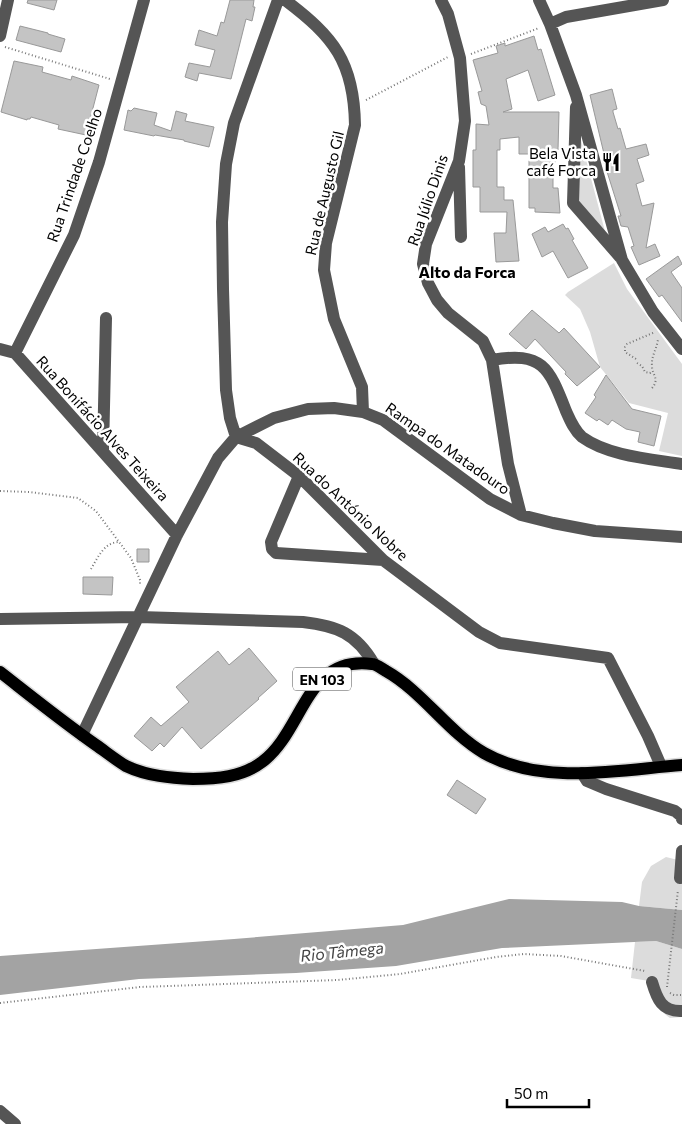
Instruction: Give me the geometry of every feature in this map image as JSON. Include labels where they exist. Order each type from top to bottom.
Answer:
[{"type":"main road","name":"EN 103","points":[[0,672],[126,766],[154,775],[213,779],[237,775],[262,762],[280,743],[315,686],[332,670],[350,664],[374,664]]},
{"type":"main road","points":[[374,664],[400,679],[457,732],[484,752],[512,766],[542,772],[582,773],[682,764]]},
{"type":"street","points":[[0,36],[8,0]]},
{"type":"street","name":"Rua Trindade Coelho","points":[[14,353],[74,235],[99,162],[144,0]]},
{"type":"street","points":[[236,437],[230,418],[226,390],[222,222],[226,164],[234,123],[278,0]]},
{"type":"street","name":"Rua de Augusto Gil","points":[[285,0],[312,20],[334,44],[350,77],[355,106],[355,125],[326,243],[324,270],[334,319],[362,387],[363,412]]},
{"type":"street","name":"Rua Júlio Dinis","points":[[441,0],[448,14],[459,55],[465,121],[459,161],[426,244],[423,264],[428,283],[437,300],[448,313],[483,340],[492,360],[508,464],[521,515]]},
{"type":"street","points":[[539,0],[576,94],[622,260]]},
{"type":"street","points":[[550,24],[566,18],[663,0]]},
{"type":"street","points":[[576,94],[573,203],[622,260],[663,331],[682,349]]},
{"type":"street","points":[[459,161],[461,237]]},
{"type":"street","points":[[103,452],[106,318]]},
{"type":"street","name":"Rua Bonifácio Alves Teixeira","points":[[0,349],[14,353],[177,535]]},
{"type":"street","points":[[492,360],[508,357],[526,358],[541,365],[552,376],[572,425],[581,436],[596,445],[613,451],[682,464]]},
{"type":"street","name":"Rampa do Matadouro","points":[[82,735],[177,535],[218,458],[236,437],[274,418],[308,409],[334,408],[363,412],[383,420],[490,499],[521,515],[595,531],[682,537]]},
{"type":"street","name":"Rua do António Nobre","points":[[236,437],[256,443],[299,476],[383,560],[479,632],[500,642],[608,658],[648,736],[661,766]]},
{"type":"street","points":[[299,476],[271,542],[272,549],[276,553],[383,560]]},
{"type":"street","points":[[0,619],[139,617],[289,621],[319,624],[344,632],[354,639],[364,649],[374,664]]},
{"type":"street","points":[[582,773],[587,780],[606,789],[675,811],[682,819]]},
{"type":"street","points":[[680,878],[682,851]]},
{"type":"street","points":[[652,982],[659,1001],[664,1007],[670,1010],[682,1011]]},
{"type":"street","points":[[0,1111],[15,1124]]},
{"type":"path","points":[[355,106],[459,55],[550,24]]},
{"type":"path","points":[[0,45],[121,82]]},
{"type":"path","points":[[636,359],[625,352],[627,344],[663,331]]},
{"type":"path","points":[[652,388],[655,385],[656,378],[652,371],[652,360],[663,331]]},
{"type":"path","points":[[637,363],[642,366],[644,372],[650,373],[652,371]]},
{"type":"path","points":[[0,491],[29,492],[78,498],[96,511],[131,558],[140,580],[140,589]]},
{"type":"path","points":[[91,569],[101,552],[111,542],[118,542]]},
{"type":"path","points":[[680,878],[674,909],[667,990],[674,995],[682,995]]},
{"type":"path","points":[[0,1003],[140,987],[338,980],[400,974],[524,954],[561,956],[640,969],[648,973],[652,982]]},
{"type":"shaded area","points":[[578,129],[607,239],[578,200]]},
{"type":"shaded area","points":[[614,263],[627,289],[682,364],[682,456],[659,451],[668,413],[629,403],[600,367],[590,332],[580,309],[565,295]]},
{"type":"shaded area","points":[[666,857],[682,861],[682,910],[639,906],[642,882],[651,866]]},
{"type":"shaded area","points":[[656,941],[682,949],[682,1017],[670,1018],[661,1010],[654,998],[649,981],[631,978],[635,942]]},
{"type":"water","name":"Rio Tâmega","points":[[509,899],[622,902],[639,906],[682,910],[682,949],[656,941],[502,948],[396,966],[296,973],[139,979],[0,995],[0,956],[403,925]]},
{"type":"building","points":[[28,0],[57,0],[54,10],[27,3]]},
{"type":"building","points":[[230,0],[254,0],[253,7],[255,7],[252,21],[246,19],[231,79],[199,73],[197,81],[185,77],[189,63],[210,67],[215,50],[195,45],[199,30],[217,36],[221,22],[224,23]]},
{"type":"building","points":[[20,26],[65,39],[61,52],[16,40]]},
{"type":"building","points":[[534,36],[538,50],[541,49],[555,95],[538,101],[528,70],[506,79],[512,109],[503,112],[559,112],[558,150],[555,150],[555,163],[553,163],[553,188],[558,188],[560,213],[535,212],[535,208],[529,208],[529,154],[519,154],[519,137],[500,139],[500,150],[497,150],[497,187],[504,187],[504,200],[513,200],[519,261],[496,262],[494,233],[506,233],[507,212],[480,212],[480,187],[473,187],[473,150],[476,150],[476,124],[489,125],[486,106],[481,104],[478,92],[482,91],[473,60],[498,53],[496,46],[505,43],[505,46]]},
{"type":"building","points":[[14,61],[43,67],[42,72],[71,80],[72,76],[99,85],[86,135],[58,129],[59,125],[31,117],[27,120],[1,112]]},
{"type":"building","points":[[612,89],[617,109],[613,110],[613,112],[626,149],[646,144],[649,155],[637,159],[644,181],[636,184],[642,206],[654,203],[646,248],[655,244],[660,256],[639,265],[631,247],[634,246],[628,227],[621,226],[618,216],[621,216],[603,159],[605,158],[590,95]]},
{"type":"building","points":[[134,108],[157,113],[154,125],[171,131],[176,111],[187,114],[185,121],[214,127],[209,147],[184,140],[124,130],[128,110],[131,111]]},
{"type":"building","points":[[563,224],[566,229],[568,228],[574,239],[572,240],[588,268],[568,278],[553,251],[542,257],[532,234],[545,227],[548,232]]},
{"type":"building","points":[[678,256],[682,264],[671,272],[682,288],[682,322],[662,295],[659,297],[646,279]]},
{"type":"building","points":[[532,310],[559,333],[564,328],[600,367],[577,386],[535,339],[526,349],[509,334]]},
{"type":"building","points":[[606,375],[632,409],[661,416],[654,446],[638,442],[640,432],[626,429],[612,420],[608,425],[599,419],[597,421],[585,413],[596,397],[594,395]]},
{"type":"building","points":[[137,549],[149,549],[149,562],[137,562]]},
{"type":"building","points":[[83,577],[113,577],[112,595],[83,594]]},
{"type":"building","points":[[249,648],[277,681],[201,749],[182,727],[164,747],[160,743],[152,751],[134,736],[151,717],[161,726],[189,702],[176,687],[218,651],[229,665]]},
{"type":"building","points":[[457,780],[486,799],[476,814],[447,795]]},
{"type":"place","name":"Bela Vista café Forca","points":[[611,162]]},
{"type":"district","name":"Alto da Forca","points":[[467,271]]}]
